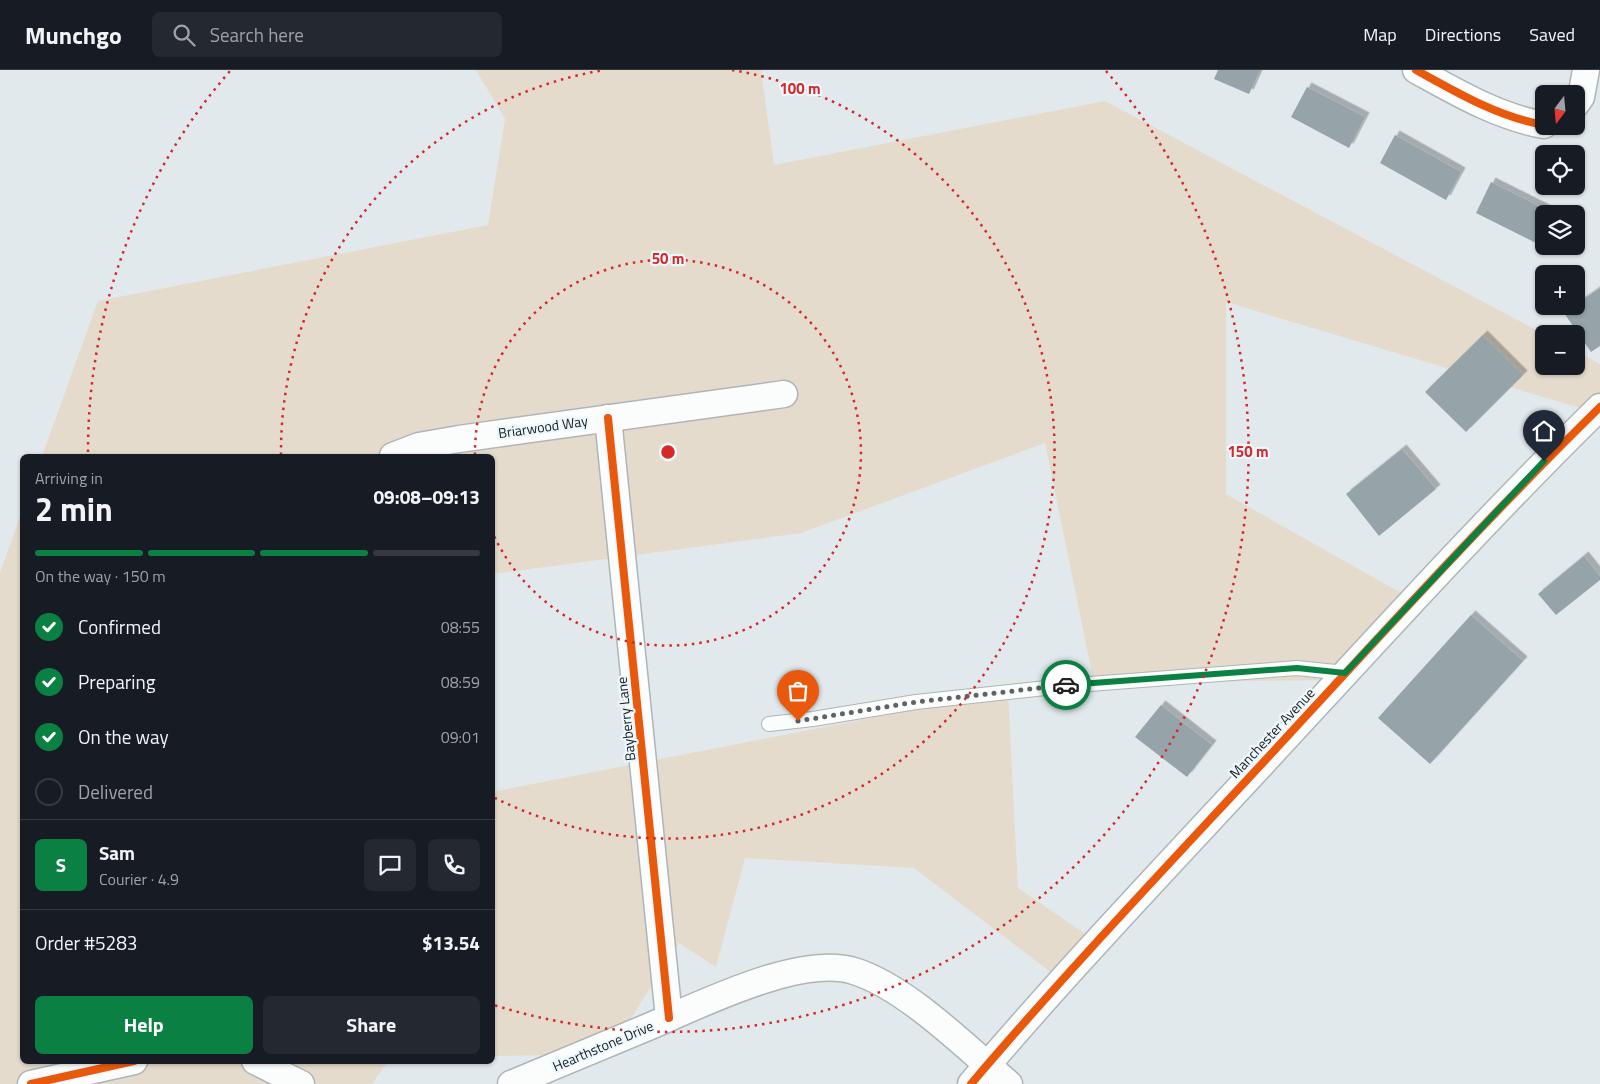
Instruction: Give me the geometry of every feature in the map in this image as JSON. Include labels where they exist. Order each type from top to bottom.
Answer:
[{"type":"street","points":[[1416,70],[1471,100],[1535,123]]},
{"type":"street","points":[[1583,85],[1586,70]]},
{"type":"street","name":"Briarwood Way","points":[[398,454],[419,446],[459,438],[784,394]]},
{"type":"street","name":"Manchester Avenue","points":[[979,1074],[1135,900],[1517,488],[1600,407]]},
{"type":"street","name":"Bayberry Lane","points":[[608,418],[669,1018]]},
{"type":"street","name":"Hearthstone Drive","points":[[512,1084],[755,982],[810,970],[829,968],[853,970],[902,994],[979,1074],[1009,1084]]},
{"type":"street","points":[[31,1084],[121,1064]]},
{"type":"street","points":[[260,1064],[300,1084]]},
{"type":"lane","points":[[769,724],[916,702],[1074,685],[1297,668],[1345,673]]},
{"type":"shaded area","points":[[476,70],[761,70],[774,165],[1105,101],[1535,329],[1535,375],[1585,375],[1585,356],[1600,364],[1600,414],[1226,302],[1226,494],[1417,602],[1340,680],[1094,683],[1045,443],[801,533],[495,574],[495,454],[43,454],[98,301],[488,225],[505,119]]},
{"type":"shaded area","points":[[20,517],[20,1064],[386,1064],[372,1084],[0,1084],[0,573]]},
{"type":"shaded area","points":[[1008,691],[1018,888],[1090,937],[1057,977],[914,868],[745,858],[716,967],[679,943],[608,1054],[495,1056],[495,791]]},
{"type":"building","points":[[1218,70],[1260,70],[1249,94],[1214,79]]},
{"type":"building","points":[[1307,87],[1365,117],[1349,148],[1291,117]]},
{"type":"building","points":[[1395,135],[1461,172],[1446,200],[1380,163]]},
{"type":"building","points":[[1491,182],[1537,205],[1535,205],[1535,242],[1476,213]]},
{"type":"building","points":[[1600,288],[1600,346],[1591,352],[1585,343],[1585,325],[1572,325],[1565,315],[1585,315],[1585,298]]},
{"type":"building","points":[[1483,335],[1523,375],[1466,432],[1425,392]]},
{"type":"building","points":[[1402,449],[1436,489],[1379,536],[1346,494]]},
{"type":"building","points":[[1584,556],[1600,576],[1600,580],[1556,615],[1538,594]]},
{"type":"building","points":[[1471,615],[1523,661],[1430,764],[1378,718]]},
{"type":"building","points":[[1161,705],[1212,745],[1187,777],[1135,737]]},
{"type":"cycle path","points":[[1416,70],[1494,110],[1535,123]]},
{"type":"cycle path","points":[[971,1084],[1081,959],[1392,622],[1474,535],[1600,407]]},
{"type":"cycle path","points":[[608,418],[669,1018]]},
{"type":"cycle path","points":[[31,1084],[121,1064]]},
{"type":"way so far","points":[[798,721],[916,702],[1066,685]]},
{"type":"route","points":[[1066,685],[1297,668],[1345,673],[1544,461]]}]
